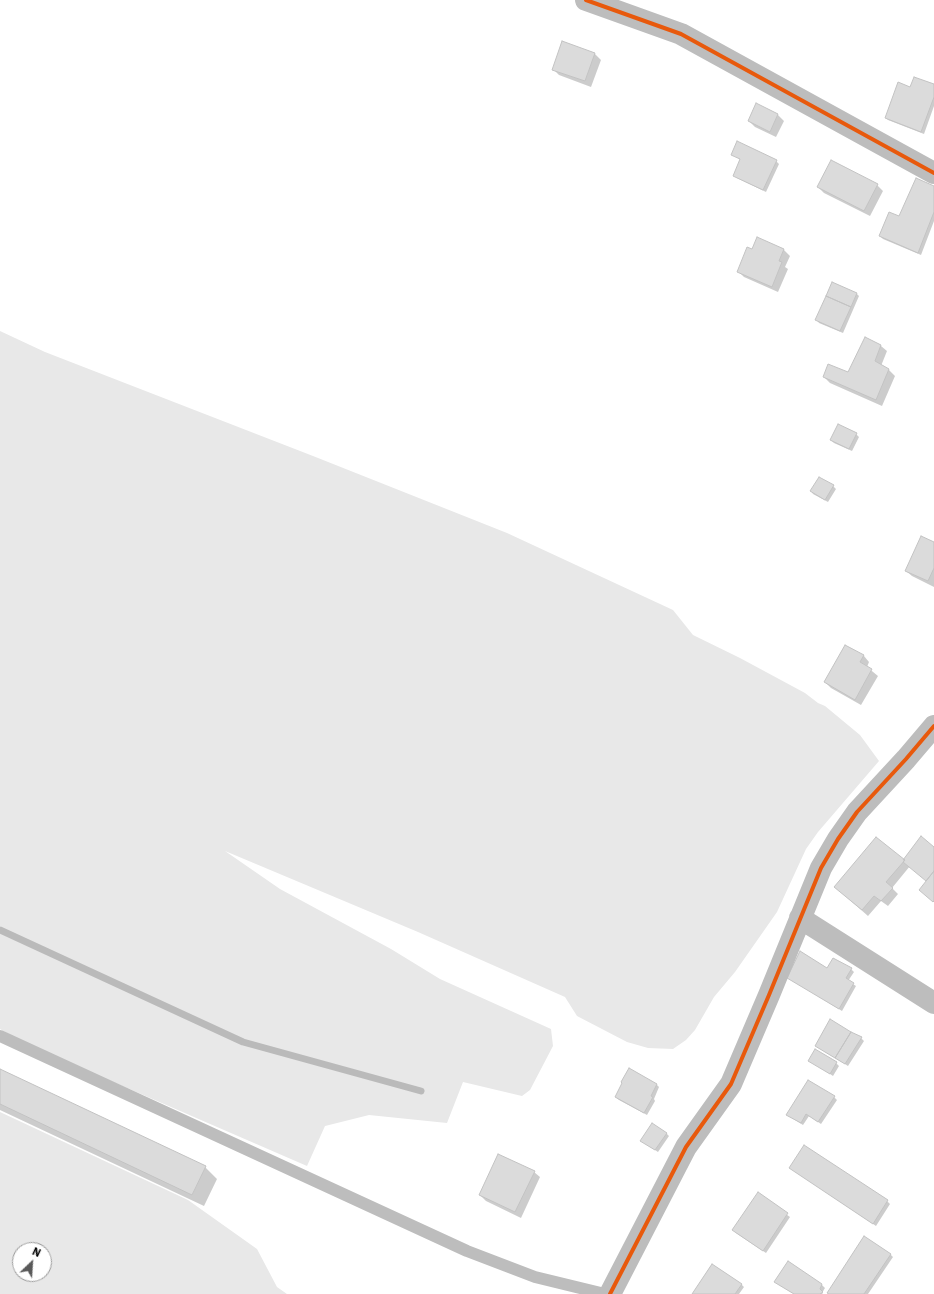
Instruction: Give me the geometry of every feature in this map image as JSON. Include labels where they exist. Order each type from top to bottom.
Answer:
[{"type":"street","points":[[586,0],[681,34],[934,173]]},
{"type":"street","points":[[610,1294],[686,1147],[731,1084],[821,868],[842,833],[857,812],[934,726]]},
{"type":"street","points":[[800,918],[934,1003]]},
{"type":"lane","points":[[0,1036],[467,1251],[535,1278],[605,1294]]},
{"type":"shaded area","points":[[0,331],[45,352],[507,533],[673,610],[693,635],[805,693],[818,703],[825,706],[860,735],[879,761],[818,832],[806,849],[777,912],[735,972],[714,997],[695,1030],[686,1040],[673,1049],[648,1048],[627,1042],[577,1016],[565,997],[418,932],[225,851],[280,889],[391,949],[440,979],[551,1029],[553,1046],[530,1090],[522,1096],[463,1082],[447,1123],[369,1115],[325,1126],[307,1166],[28,1045],[0,1029]]},
{"type":"shaded area","points":[[0,1112],[188,1200],[257,1249],[277,1287],[287,1294],[0,1294]]},
{"type":"building","points":[[562,41],[595,53],[585,81],[552,70]]},
{"type":"building","points":[[914,77],[934,84],[934,97],[921,132],[885,118],[898,82],[910,87]]},
{"type":"building","points":[[756,103],[778,114],[770,132],[748,121]]},
{"type":"building","points":[[737,141],[777,160],[763,190],[733,176],[740,159],[731,155]]},
{"type":"building","points":[[831,160],[878,184],[864,211],[817,187]]},
{"type":"building","points":[[916,178],[934,186],[934,212],[918,253],[879,236],[889,212],[899,216]]},
{"type":"building","points":[[757,237],[784,249],[779,261],[782,262],[772,287],[737,272],[747,247],[752,249]]},
{"type":"building","points":[[832,282],[857,293],[851,307],[826,296]]},
{"type":"building","points":[[826,296],[851,307],[840,331],[815,320]]},
{"type":"building","points":[[865,337],[881,345],[875,361],[889,369],[876,400],[823,377],[828,364],[848,372]]},
{"type":"building","points":[[838,424],[857,433],[849,449],[830,440]]},
{"type":"building","points":[[819,477],[834,485],[825,500],[810,491]]},
{"type":"building","points":[[921,536],[934,542],[934,568],[928,581],[905,571]]},
{"type":"building","points":[[845,645],[864,655],[860,662],[872,669],[855,700],[824,682]]},
{"type":"building","points":[[921,836],[934,847],[934,871],[926,881],[903,862]]},
{"type":"building","points":[[876,837],[905,860],[886,882],[893,888],[881,901],[874,896],[862,910],[834,887]]},
{"type":"building","points":[[934,871],[934,901],[933,902],[919,890]]},
{"type":"building","points":[[800,951],[827,968],[833,958],[852,968],[846,978],[854,983],[839,1009],[787,978]]},
{"type":"building","points":[[830,1019],[851,1032],[835,1058],[815,1046]]},
{"type":"building","points":[[851,1032],[862,1037],[845,1064],[835,1058]]},
{"type":"building","points":[[815,1049],[837,1062],[830,1074],[808,1061]]},
{"type":"building","points":[[629,1068],[657,1084],[651,1096],[653,1097],[644,1113],[615,1097]]},
{"type":"building","points":[[0,1069],[206,1166],[192,1195],[0,1104]]},
{"type":"building","points":[[808,1080],[835,1096],[818,1122],[806,1114],[801,1123],[786,1115]]},
{"type":"building","points":[[652,1123],[667,1133],[655,1150],[640,1141]]},
{"type":"building","points":[[804,1145],[888,1200],[873,1224],[789,1168]]},
{"type":"building","points":[[498,1154],[535,1171],[515,1212],[479,1195]]},
{"type":"building","points":[[758,1192],[788,1213],[763,1251],[732,1230]]},
{"type":"building","points":[[864,1236],[891,1254],[864,1294],[827,1293]]},
{"type":"building","points":[[788,1261],[822,1284],[820,1289],[823,1292],[820,1294],[794,1294],[774,1282]]},
{"type":"building","points":[[712,1264],[742,1284],[735,1294],[692,1294]]},
{"type":"waterway","points":[[0,930],[243,1042],[421,1091]]},
{"type":"cycle path","points":[[586,0],[681,34],[934,173]]},
{"type":"cycle path","points":[[610,1294],[686,1147],[731,1084],[821,868],[838,839],[857,812],[934,726]]}]
